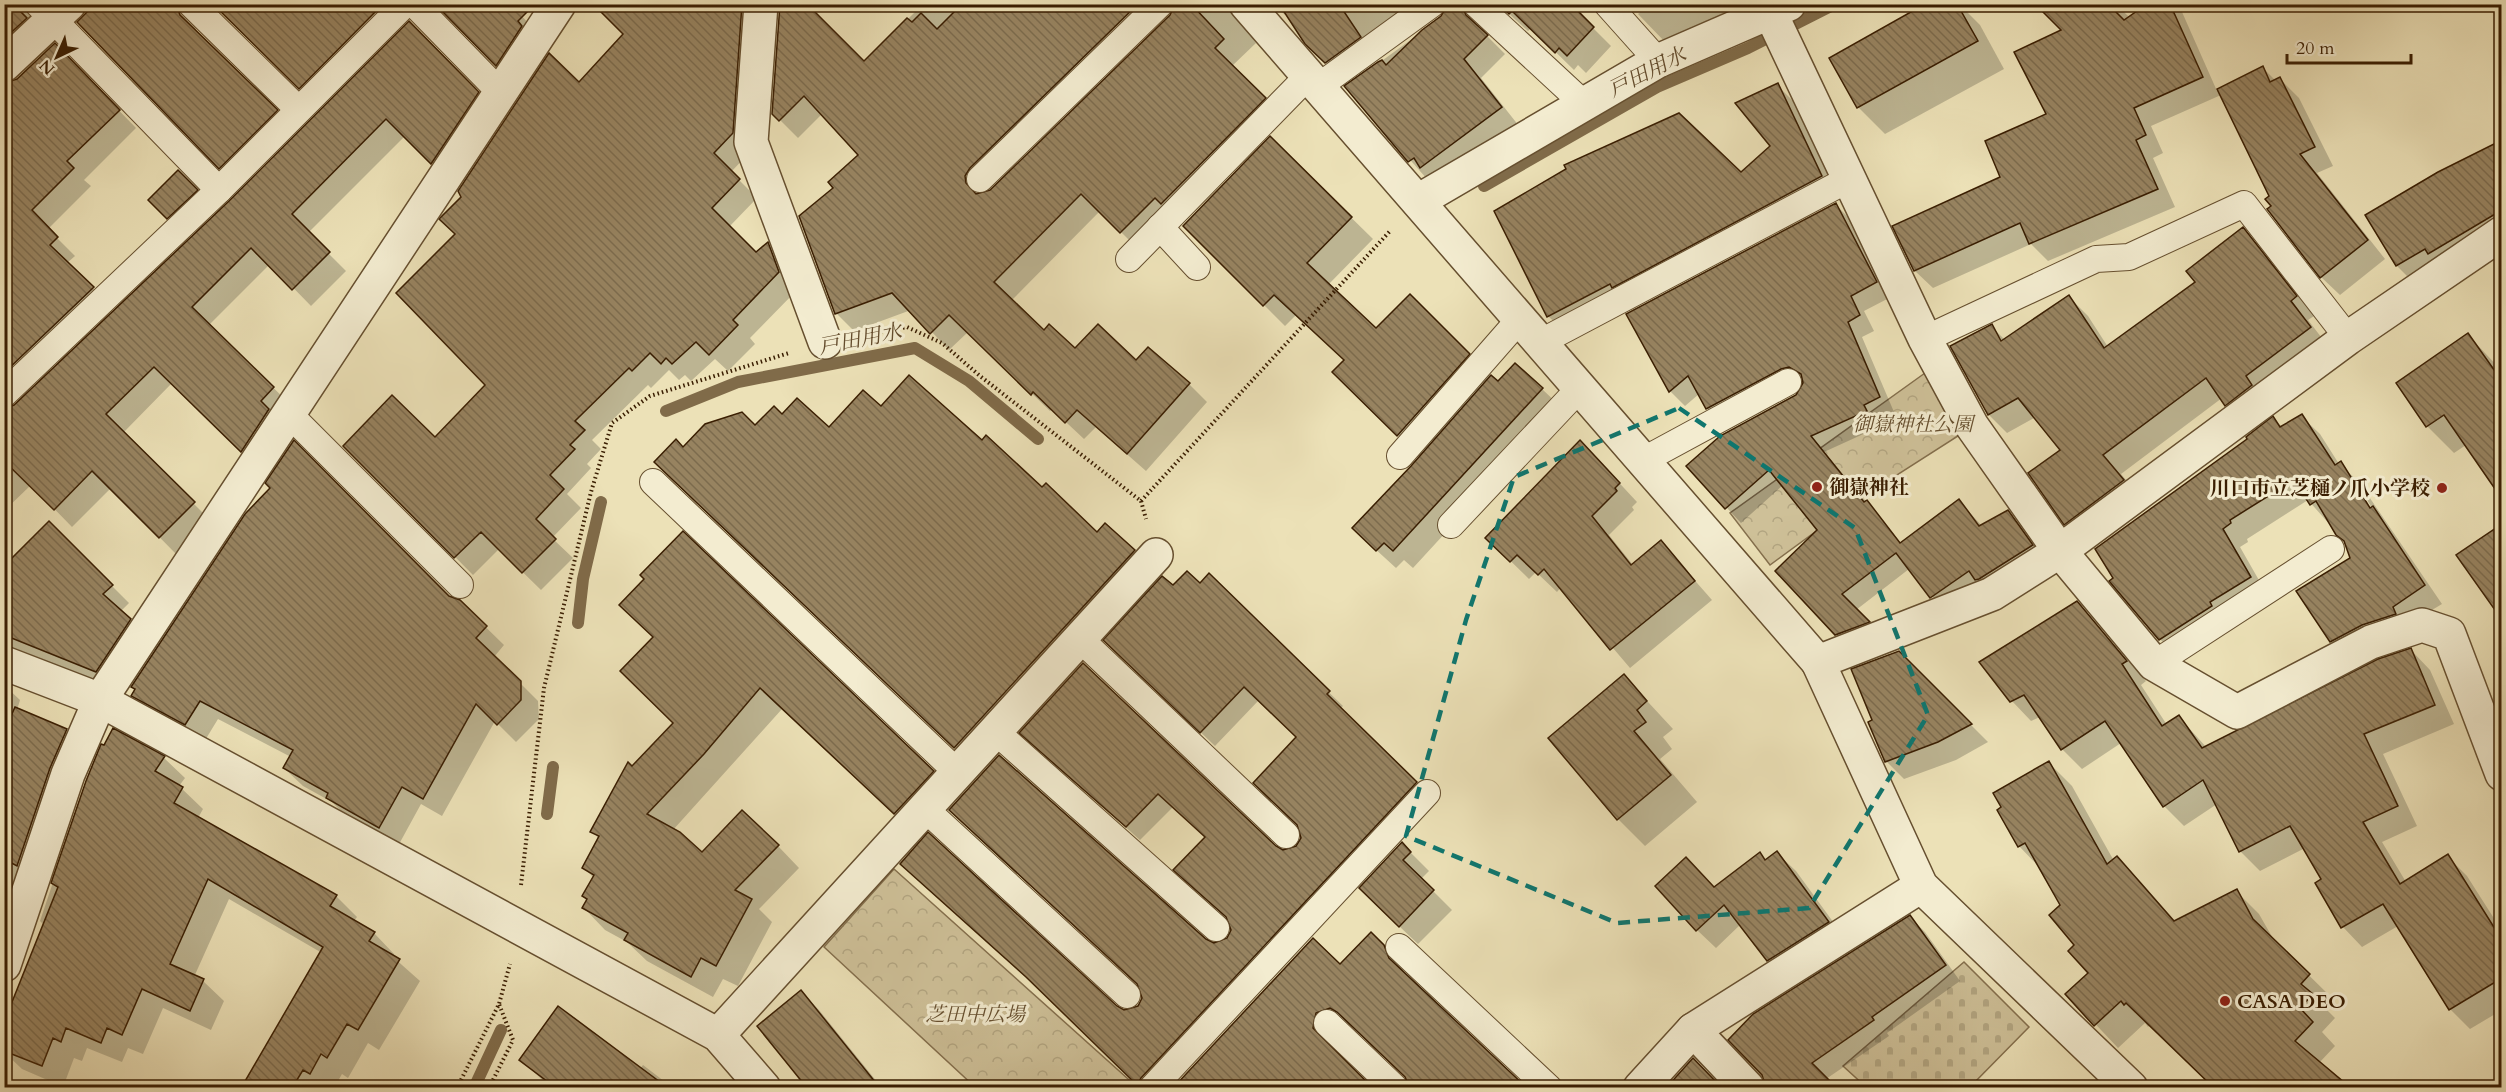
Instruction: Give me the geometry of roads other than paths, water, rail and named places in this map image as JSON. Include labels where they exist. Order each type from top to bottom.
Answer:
[{"type":"street","points":[[4,965],[68,774],[100,700],[559,4]]},
{"type":"street","points":[[761,4],[751,142],[825,342]]},
{"type":"street","points":[[1246,4],[1818,662],[1921,886],[2131,1088]]},
{"type":"street","points":[[1418,201],[1658,61],[1780,9],[1849,179],[1925,339],[1972,426],[2060,551],[2154,664],[2237,712],[2371,642],[2422,624],[2449,634],[2502,774]]},
{"type":"street","points":[[4,65],[54,10]]},
{"type":"street","points":[[1818,662],[1992,594],[2060,551],[2348,338],[2502,233]]},
{"type":"street","points":[[718,1035],[923,807],[1156,555]]},
{"type":"street","points":[[4,663],[100,700],[718,1035],[764,1088]]},
{"type":"street","points":[[1640,1088],[1693,1030],[1921,886]]},
{"type":"street","points":[[1693,1030],[1748,1088]]},
{"type":"lane","points":[[191,4],[298,110]]},
{"type":"lane","points":[[4,394],[219,189],[405,4]]},
{"type":"lane","points":[[414,4],[500,92]]},
{"type":"lane","points":[[980,179],[1161,4]]},
{"type":"lane","points":[[1129,259],[1314,81],[1432,4]]},
{"type":"lane","points":[[1476,4],[1584,104]]},
{"type":"lane","points":[[1607,4],[1658,61]]},
{"type":"lane","points":[[54,10],[219,189]]},
{"type":"lane","points":[[1400,456],[1530,331],[1849,179]]},
{"type":"lane","points":[[1925,339],[2096,259],[2128,257],[2244,204],[2348,338]]},
{"type":"lane","points":[[1160,227],[1197,267]]},
{"type":"lane","points":[[1642,461],[1788,382]]},
{"type":"lane","points":[[1451,525],[1580,389]]},
{"type":"lane","points":[[288,413],[460,585]]},
{"type":"lane","points":[[653,482],[956,771]]},
{"type":"lane","points":[[2154,664],[2331,549]]},
{"type":"lane","points":[[1079,638],[1286,835]]},
{"type":"lane","points":[[994,730],[1216,928]]},
{"type":"lane","points":[[1152,1088],[1427,793]]},
{"type":"lane","points":[[923,807],[1127,995]]},
{"type":"lane","points":[[1399,947],[1549,1088]]},
{"type":"lane","points":[[1327,1023],[1395,1088]]},
{"type":"waterway","name":"戸田用水","points":[[1484,186],[1657,87],[1748,48],[1835,4]]},
{"type":"waterway","name":"戸田用水","points":[[666,411],[738,382],[915,348],[969,381],[1038,439]]},
{"type":"waterway","name":"戸田用水","points":[[578,623],[583,579],[601,502]]},
{"type":"waterway","name":"戸田用水","points":[[547,814],[553,767]]},
{"type":"waterway","name":"戸田用水","points":[[474,1088],[501,1030]]},
{"type":"place","name":"御嶽神社","points":[[1817,487]]},
{"type":"place","name":"川口市立芝樋ノ爪小学校","points":[[2442,488]]},
{"type":"place","name":"CASA DEO","points":[[2225,1001]]},
{"type":"park label","name":"御嶽神社公園","points":[[1913,424]]},
{"type":"park label","name":"芝田中広場","points":[[975,1014]]}]
